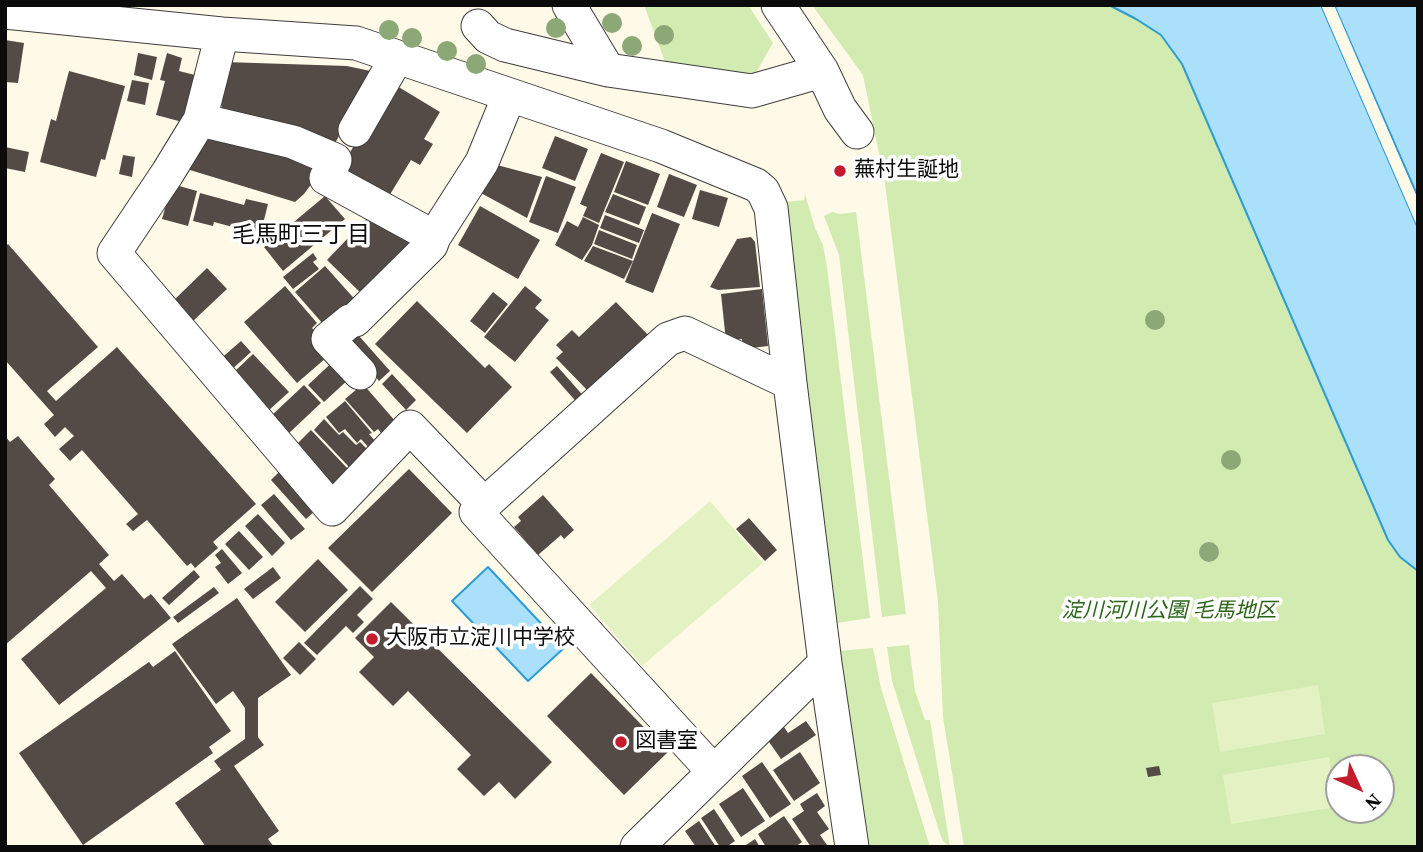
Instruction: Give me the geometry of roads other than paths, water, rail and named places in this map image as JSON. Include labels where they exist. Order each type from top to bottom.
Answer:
[{"type":"street","points":[[569,5],[608,70]]},
{"type":"street","points":[[778,5],[822,71],[840,109],[857,132]]},
{"type":"street","points":[[5,12],[222,34],[356,43],[661,146],[763,191],[771,208],[825,663],[852,847]]},
{"type":"street","points":[[478,26],[488,37],[505,45],[608,70],[752,91],[822,71]]},
{"type":"street","points":[[222,34],[200,120],[114,253],[332,509],[410,427],[484,505]]},
{"type":"street","points":[[355,130],[397,57]]},
{"type":"street","points":[[360,373],[328,339],[370,307],[431,245],[482,162],[509,96]]},
{"type":"street","points":[[200,120],[293,142],[335,160],[326,178],[434,237]]},
{"type":"street","points":[[713,771],[476,512],[668,339],[685,333],[790,383]]},
{"type":"street","points":[[637,847],[825,663]]},
{"type":"water","points":[[1109,5],[1321,5],[1418,228],[1418,571],[1400,557],[1388,540],[1182,64],[1161,35]]},
{"type":"water","points":[[1334,5],[1418,5],[1418,197]]},
{"type":"water","points":[[488,567],[564,648],[528,681],[452,601]]},
{"type":"place","name":"蕪村生誕地","points":[[840,171]]},
{"type":"place","name":"大阪市立淀川中学校","points":[[372,639]]},
{"type":"place","name":"図書室","points":[[621,742]]},
{"type":"district","name":"毛馬町三丁目","points":[[301,236]]},
{"type":"park label","name":"淀川河川公園 毛馬地区","points":[[1169,612]]}]
